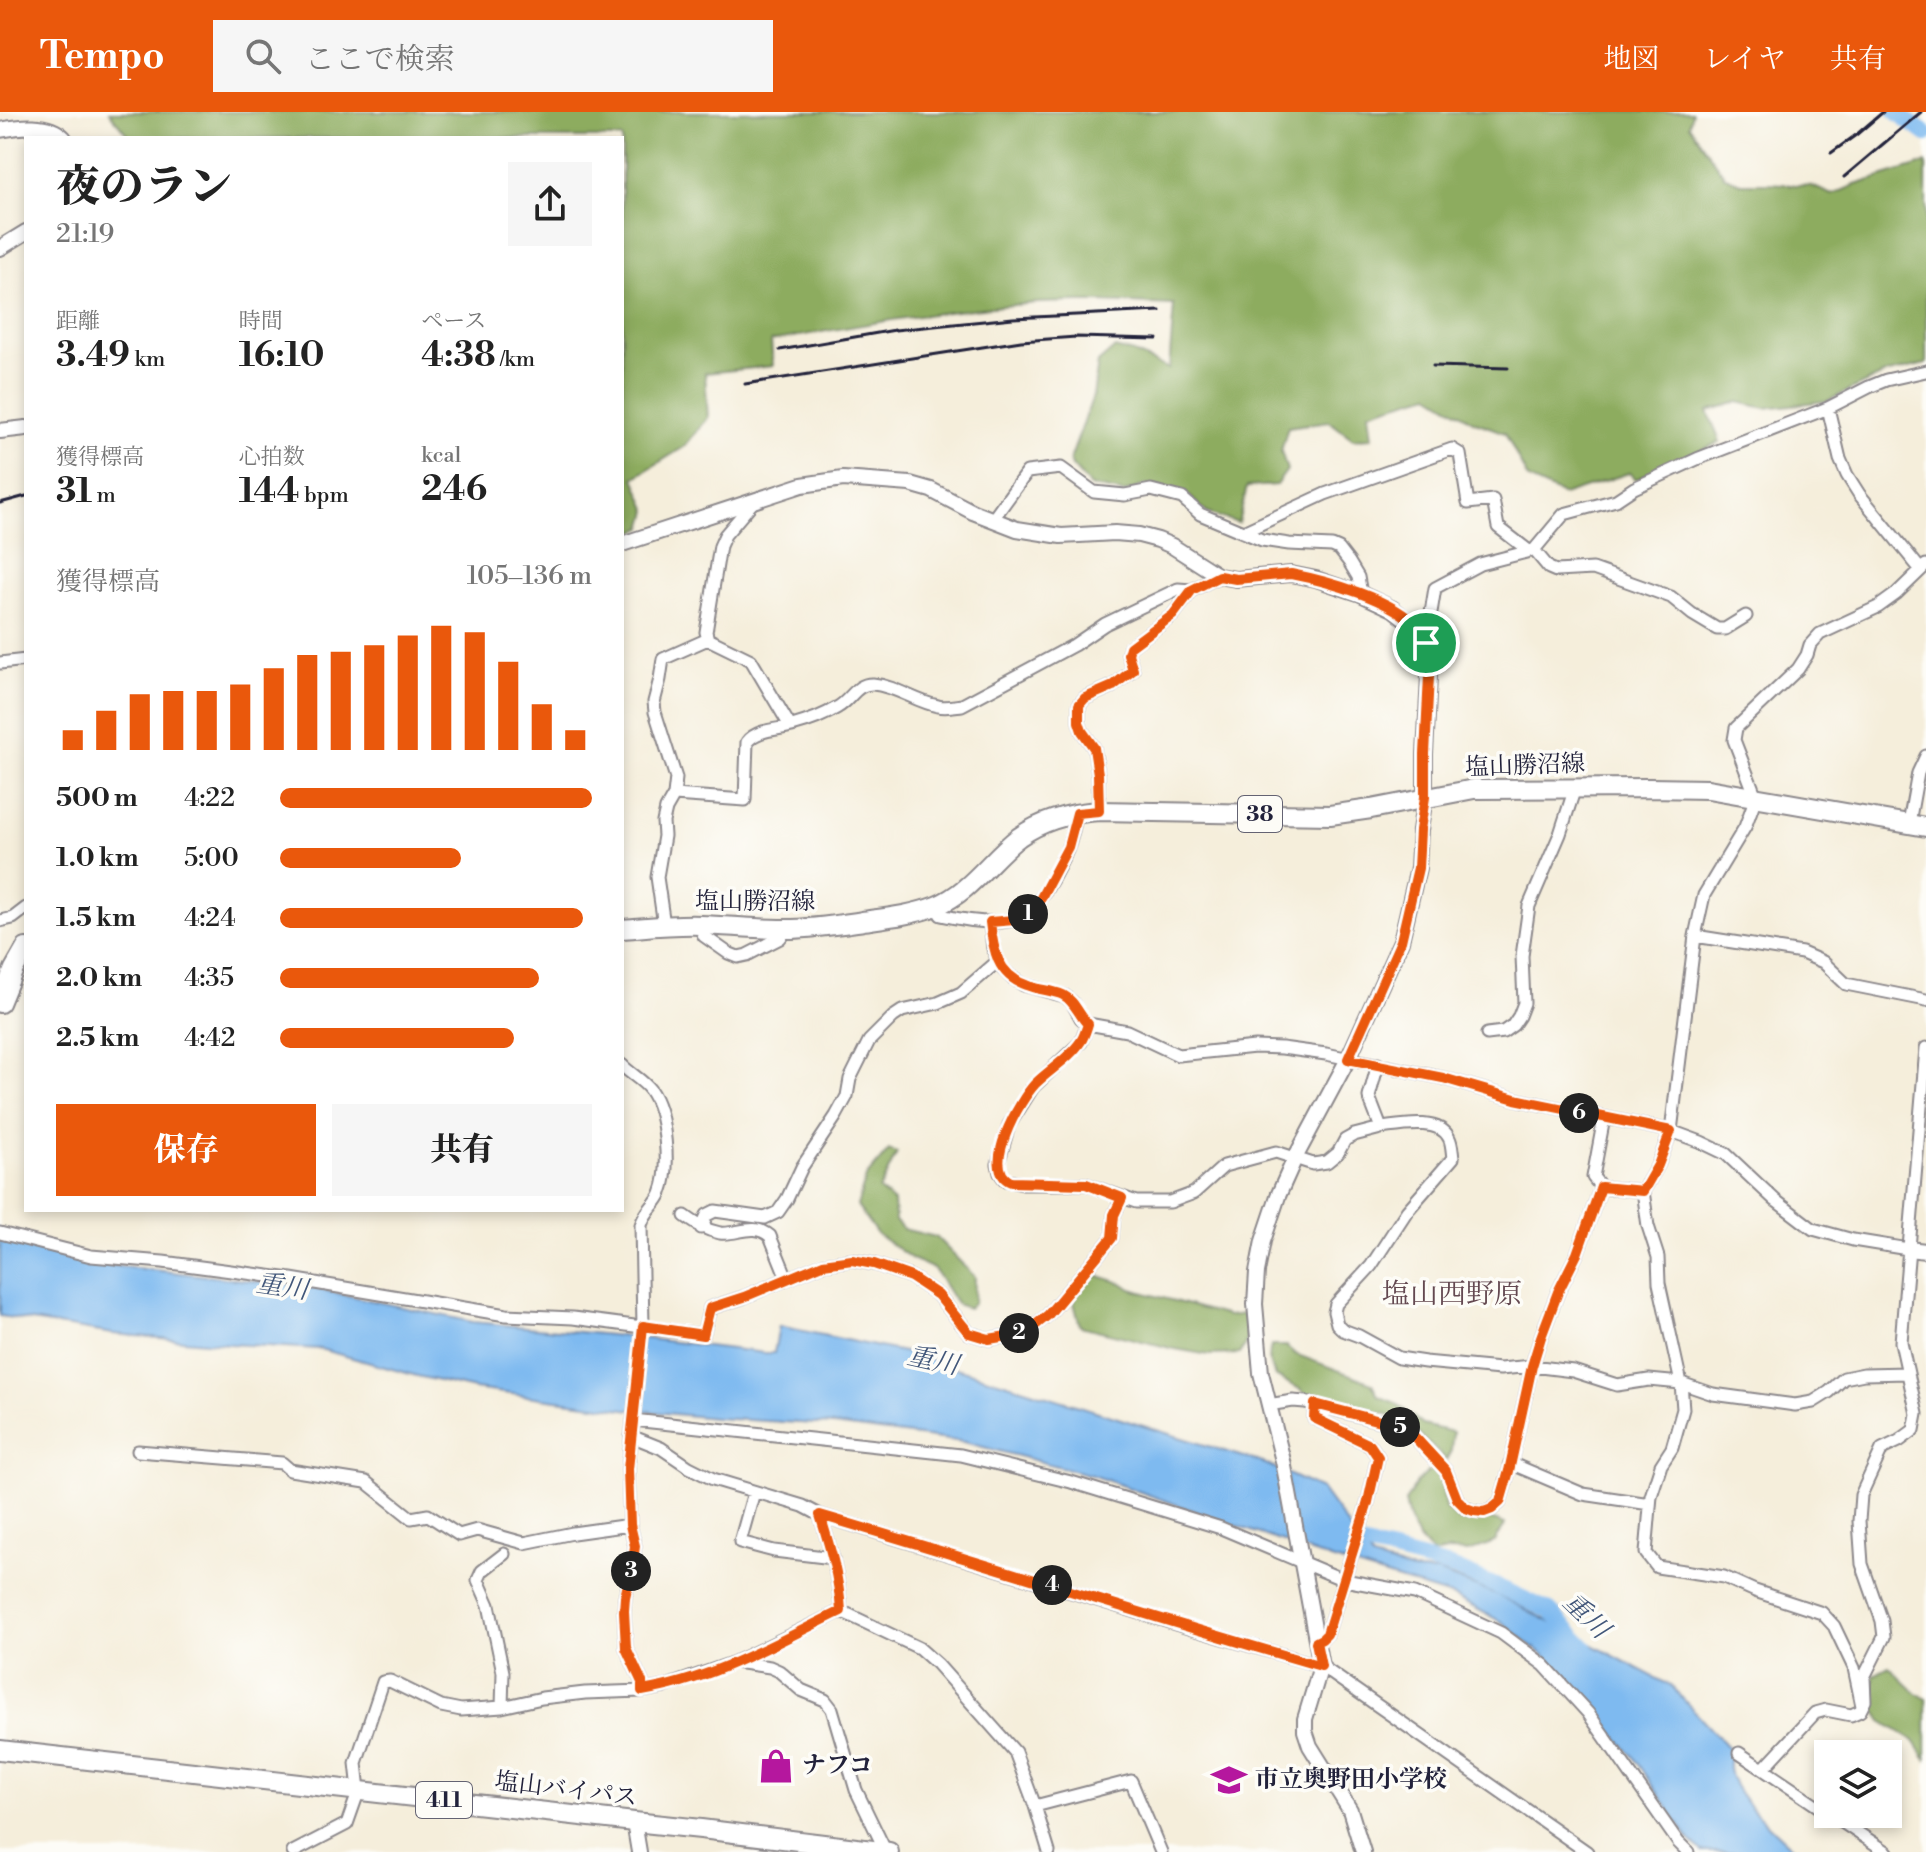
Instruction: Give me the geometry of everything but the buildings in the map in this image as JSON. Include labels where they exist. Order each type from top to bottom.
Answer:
[{"type":"main road","name":"塩山勝沼線","points":[[624,929],[699,925],[787,929],[891,917],[935,906],[967,887],[1018,838],[1033,828],[1077,813],[1099,811],[1330,815],[1474,789],[1708,789],[1917,825]]},
{"type":"main road","points":[[0,1003],[24,952]]},
{"type":"main road","name":"塩山バイパス","points":[[0,1750],[887,1852]]},
{"type":"street","points":[[0,130],[43,128],[62,136]]},
{"type":"street","points":[[0,248],[24,233]]},
{"type":"street","points":[[1426,643],[1435,588],[1480,564],[1532,551],[1564,514],[1616,500],[1634,488],[1697,459],[1828,408],[1886,380],[1926,371]]},
{"type":"street","points":[[1828,408],[1847,475],[1859,494],[1923,567],[1878,607],[1820,634],[1810,645],[1798,669],[1736,728],[1734,740],[1756,797],[1745,827],[1704,895],[1695,936],[1671,1131],[1658,1165],[1643,1191],[1648,1226],[1658,1257],[1659,1283],[1681,1383],[1683,1409],[1672,1448],[1661,1465],[1650,1504],[1646,1553],[1657,1567],[1724,1577],[1755,1591],[1822,1613],[1834,1626],[1854,1668],[1862,1706]]},
{"type":"street","points":[[0,431],[24,429]]},
{"type":"street","points":[[1243,532],[1325,494],[1452,449],[1460,454],[1468,503],[1493,500],[1498,527],[1532,551],[1549,568],[1556,571],[1593,569],[1671,597],[1717,629],[1725,629],[1746,616]]},
{"type":"street","points":[[993,519],[1027,472],[1061,468],[1094,492],[1125,495],[1151,490],[1182,498],[1200,514],[1262,540],[1332,546],[1339,549],[1349,562],[1358,577],[1361,594]]},
{"type":"street","points":[[624,543],[802,485],[843,479],[910,484],[931,490],[973,512],[1017,529],[1061,536],[1139,535],[1172,546],[1219,576],[1236,579],[1291,574],[1316,579],[1393,609],[1418,629],[1426,643],[1430,657],[1430,681],[1425,797],[1418,868],[1401,941],[1348,1059],[1278,1196],[1263,1241],[1255,1304],[1261,1373],[1283,1461],[1321,1666],[1305,1719],[1305,1731],[1310,1746],[1350,1810],[1363,1852]]},
{"type":"street","points":[[755,501],[725,535],[720,546],[706,632],[708,639],[751,660],[790,726]]},
{"type":"street","points":[[1099,811],[1094,748],[1082,731],[1079,705],[1085,698],[1113,686],[1133,670],[1128,654],[1130,647],[1173,615],[1192,590],[1219,576]]},
{"type":"street","points":[[674,795],[745,800],[747,742],[750,737],[790,726],[841,706],[857,688],[870,684],[884,686],[936,706],[962,705],[1074,645],[1105,624],[1178,589],[1192,590]]},
{"type":"street","points":[[664,925],[657,877],[664,836],[663,822],[674,795],[676,778],[654,702],[663,659],[708,639]]},
{"type":"street","points":[[0,663],[24,660]]},
{"type":"street","points":[[1917,825],[1918,773],[1926,756]]},
{"type":"street","points":[[1487,1034],[1503,1032],[1513,1025],[1524,1003],[1522,956],[1529,906],[1560,834],[1575,788]]},
{"type":"street","points":[[935,906],[941,915],[990,922],[1024,917],[1036,907],[1068,847],[1077,813]]},
{"type":"street","points":[[0,921],[13,918],[24,910]]},
{"type":"street","points":[[990,922],[993,948],[998,961],[1011,977],[1024,985],[1065,996],[1088,1024],[1127,1031],[1178,1055],[1255,1047],[1282,1048],[1378,1064],[1443,1078],[1515,1099],[1671,1131],[1726,1154],[1775,1200],[1813,1229],[1853,1240],[1926,1251]]},
{"type":"street","points":[[699,925],[704,936],[738,957],[780,938],[787,929]]},
{"type":"street","points":[[1695,936],[1802,953],[1823,962],[1846,984],[1926,1000]]},
{"type":"street","points":[[701,1228],[707,1215],[715,1211],[765,1218],[778,1212],[847,1096],[850,1079],[869,1041],[902,1011],[938,1003],[961,993],[998,961]]},
{"type":"street","points":[[1088,1024],[1081,1042],[1033,1087],[1009,1125],[998,1164],[1005,1180],[1086,1184],[1136,1202],[1170,1202],[1194,1193],[1224,1166],[1276,1152],[1313,1164],[1327,1162],[1338,1153],[1345,1140],[1354,1135],[1418,1124],[1441,1128],[1449,1137],[1453,1158],[1407,1211],[1371,1266],[1340,1298],[1334,1312],[1337,1324],[1343,1330],[1399,1358],[1500,1369],[1532,1366],[1573,1371],[1617,1385],[1649,1380],[1681,1383],[1713,1394],[1795,1405],[1813,1402],[1844,1378],[1864,1374],[1908,1373]]},
{"type":"street","points":[[1763,1769],[1815,1713],[1826,1710],[1851,1715],[1860,1711],[1865,1701],[1864,1677],[1884,1637],[1882,1621],[1862,1564],[1859,1521],[1861,1495],[1882,1449],[1914,1430],[1917,1414],[1901,1342],[1926,1048]]},
{"type":"street","points":[[1378,1064],[1369,1097],[1381,1128]]},
{"type":"street","points":[[624,1067],[648,1086],[656,1099],[664,1132],[666,1166],[661,1194],[645,1214],[641,1225],[643,1326],[628,1469],[630,1525],[635,1546],[625,1597],[626,1648],[642,1682],[642,1691]]},
{"type":"street","points":[[1604,1118],[1593,1177],[1601,1187],[1643,1191]]},
{"type":"street","points":[[1268,1405],[1293,1401],[1315,1404],[1399,1426],[1410,1432],[1446,1471],[1457,1499],[1466,1508],[1484,1512],[1492,1509],[1500,1502],[1532,1366],[1601,1187]]},
{"type":"street","points":[[0,1233],[91,1256],[291,1279],[506,1315],[573,1318],[703,1335],[710,1308],[823,1264],[852,1260],[911,1277],[938,1295],[969,1333],[989,1339],[1013,1335],[1033,1327],[1048,1315],[1112,1238],[1114,1215],[1122,1198]]},
{"type":"street","points":[[685,1216],[701,1228],[723,1234],[756,1229],[764,1231],[770,1236],[787,1278]]},
{"type":"street","points":[[1315,1404],[1314,1418],[1370,1445],[1378,1457],[1368,1502],[1327,1634],[1316,1642]]},
{"type":"street","points":[[633,1420],[961,1455],[1071,1482],[1221,1528],[1345,1579],[1415,1593],[1501,1633],[1544,1665],[1588,1713],[1688,1852]]},
{"type":"street","points":[[631,1436],[661,1448],[713,1479],[803,1506],[820,1515],[1321,1666],[1587,1852]]},
{"type":"street","points":[[138,1451],[282,1463],[290,1470],[366,1482],[411,1518],[428,1515],[459,1535],[477,1530],[524,1543],[630,1525]]},
{"type":"street","points":[[1510,1463],[1583,1494],[1650,1504]]},
{"type":"street","points":[[754,1492],[740,1542],[774,1551],[833,1558]]},
{"type":"street","points":[[820,1515],[833,1558],[841,1611]]},
{"type":"street","points":[[502,1707],[503,1672],[489,1605],[478,1580],[482,1571],[504,1554]]},
{"type":"street","points":[[293,1852],[347,1824],[359,1790],[356,1763],[383,1682],[390,1681],[441,1706],[461,1710],[502,1707],[542,1698],[642,1691],[664,1687],[735,1662],[841,1611]]},
{"type":"street","points":[[841,1611],[919,1648],[1015,1752],[1049,1852]]},
{"type":"street","points":[[735,1662],[770,1667],[801,1690],[825,1700],[832,1709],[856,1790],[887,1852]]},
{"type":"street","points":[[1739,1753],[1814,1803]]},
{"type":"street","points":[[1035,1806],[1131,1781],[1161,1852]]},
{"type":"street","points":[[634,1822],[639,1852]]},
{"type":"street","points":[[1851,1828],[1887,1852]]},
{"type":"green space","points":[[109,112],[1692,112],[1689,125],[1725,177],[1741,183],[1812,186],[1832,195],[1926,163],[1926,364],[1885,374],[1827,401],[1765,408],[1738,402],[1708,411],[1720,442],[1636,479],[1629,473],[1563,495],[1528,479],[1505,433],[1473,421],[1430,394],[1369,412],[1372,438],[1353,439],[1329,421],[1288,427],[1281,451],[1287,470],[1276,485],[1247,487],[1238,523],[1207,513],[1186,493],[1145,485],[1124,493],[1090,486],[1070,460],[1093,396],[1098,363],[1115,348],[1169,369],[1174,305],[1044,303],[930,314],[771,341],[773,366],[705,373],[708,418],[684,447],[634,478],[648,511],[643,528],[624,535],[624,136],[128,136]]},
{"type":"green space","points":[[889,1150],[897,1153],[879,1190],[894,1202],[895,1221],[903,1229],[936,1237],[975,1277],[974,1303],[968,1308],[956,1304],[934,1269],[912,1259],[877,1234],[857,1206],[866,1177]]},
{"type":"green space","points":[[1096,1275],[1131,1289],[1228,1316],[1243,1314],[1248,1330],[1246,1343],[1239,1354],[1209,1355],[1080,1326],[1074,1303],[1075,1287]]},
{"type":"green space","points":[[1271,1346],[1286,1346],[1295,1354],[1372,1383],[1378,1396],[1396,1403],[1423,1425],[1453,1432],[1451,1451],[1446,1460],[1416,1432],[1387,1414],[1357,1410],[1309,1397],[1275,1376],[1268,1359]]},
{"type":"green space","points":[[1432,1469],[1441,1473],[1445,1508],[1459,1521],[1485,1517],[1505,1524],[1495,1542],[1468,1552],[1433,1554],[1422,1543],[1411,1524],[1405,1502],[1418,1481]]},
{"type":"green space","points":[[1889,1667],[1926,1699],[1926,1759],[1914,1741],[1882,1721],[1871,1704],[1874,1675]]},
{"type":"water","points":[[0,1239],[90,1263],[308,1287],[473,1322],[765,1353],[774,1353],[779,1326],[908,1353],[1266,1464],[1321,1489],[1372,1559],[1413,1571],[1438,1572],[1499,1595],[1671,1686],[1732,1752],[1729,1762],[1731,1775],[1744,1800],[1797,1852],[1702,1852],[1690,1841],[1634,1757],[1560,1668],[1502,1622],[1454,1597],[1331,1559],[1095,1476],[964,1442],[834,1425],[624,1409],[474,1389],[320,1349],[113,1334],[0,1316]]},
{"type":"waterway","points":[[1896,112],[1926,134]]},
{"type":"waterway","name":"重川","points":[[1341,1541],[1454,1568],[1510,1592],[1550,1611],[1586,1648]]},
{"type":"railway","points":[[1831,153],[1883,112]]},
{"type":"railway","points":[[1844,177],[1921,112]]},
{"type":"railway","points":[[780,350],[895,330],[1013,318],[1160,311]]},
{"type":"railway","points":[[745,384],[1021,341],[1076,337],[1157,339]]},
{"type":"railway","points":[[1433,366],[1508,368]]},
{"type":"railway","points":[[0,503],[24,497]]},
{"type":"place","name":"ナフコ","points":[[776,1766]]},
{"type":"place","name":"市立奥野田小学校","points":[[1229,1780]]},
{"type":"district","name":"塩山西野原","points":[[1452,1294]]},
{"type":"route","points":[[1291,574],[1316,579],[1393,609],[1418,629],[1426,643],[1430,657],[1430,681],[1425,797],[1418,868],[1401,941],[1348,1059],[1443,1078],[1515,1099],[1671,1131],[1658,1165],[1643,1191],[1601,1187],[1577,1254],[1541,1337],[1500,1502],[1484,1512],[1466,1508],[1457,1499],[1446,1471],[1410,1432],[1399,1426],[1315,1404],[1314,1418],[1370,1445],[1378,1457],[1368,1502],[1327,1634],[1316,1642],[1321,1666],[820,1515],[840,1590],[841,1611],[735,1662],[664,1687],[642,1691],[642,1682],[626,1648],[624,1611],[635,1546],[630,1525],[628,1469],[643,1326],[703,1335],[710,1308],[823,1264],[852,1260],[911,1277],[938,1295],[969,1333],[989,1339],[1013,1335],[1033,1327],[1048,1315],[1112,1238],[1114,1215],[1122,1198],[1086,1184],[1011,1182],[1005,1180],[998,1164],[1009,1125],[1033,1087],[1081,1042],[1088,1024],[1065,996],[1024,985],[1000,966],[993,948],[990,922],[1024,917],[1036,907],[1068,847],[1077,813],[1099,811],[1094,748],[1082,731],[1079,705],[1085,698],[1113,686],[1133,670],[1128,654],[1130,647],[1173,615],[1192,590],[1219,576],[1236,579],[1291,574]]}]
